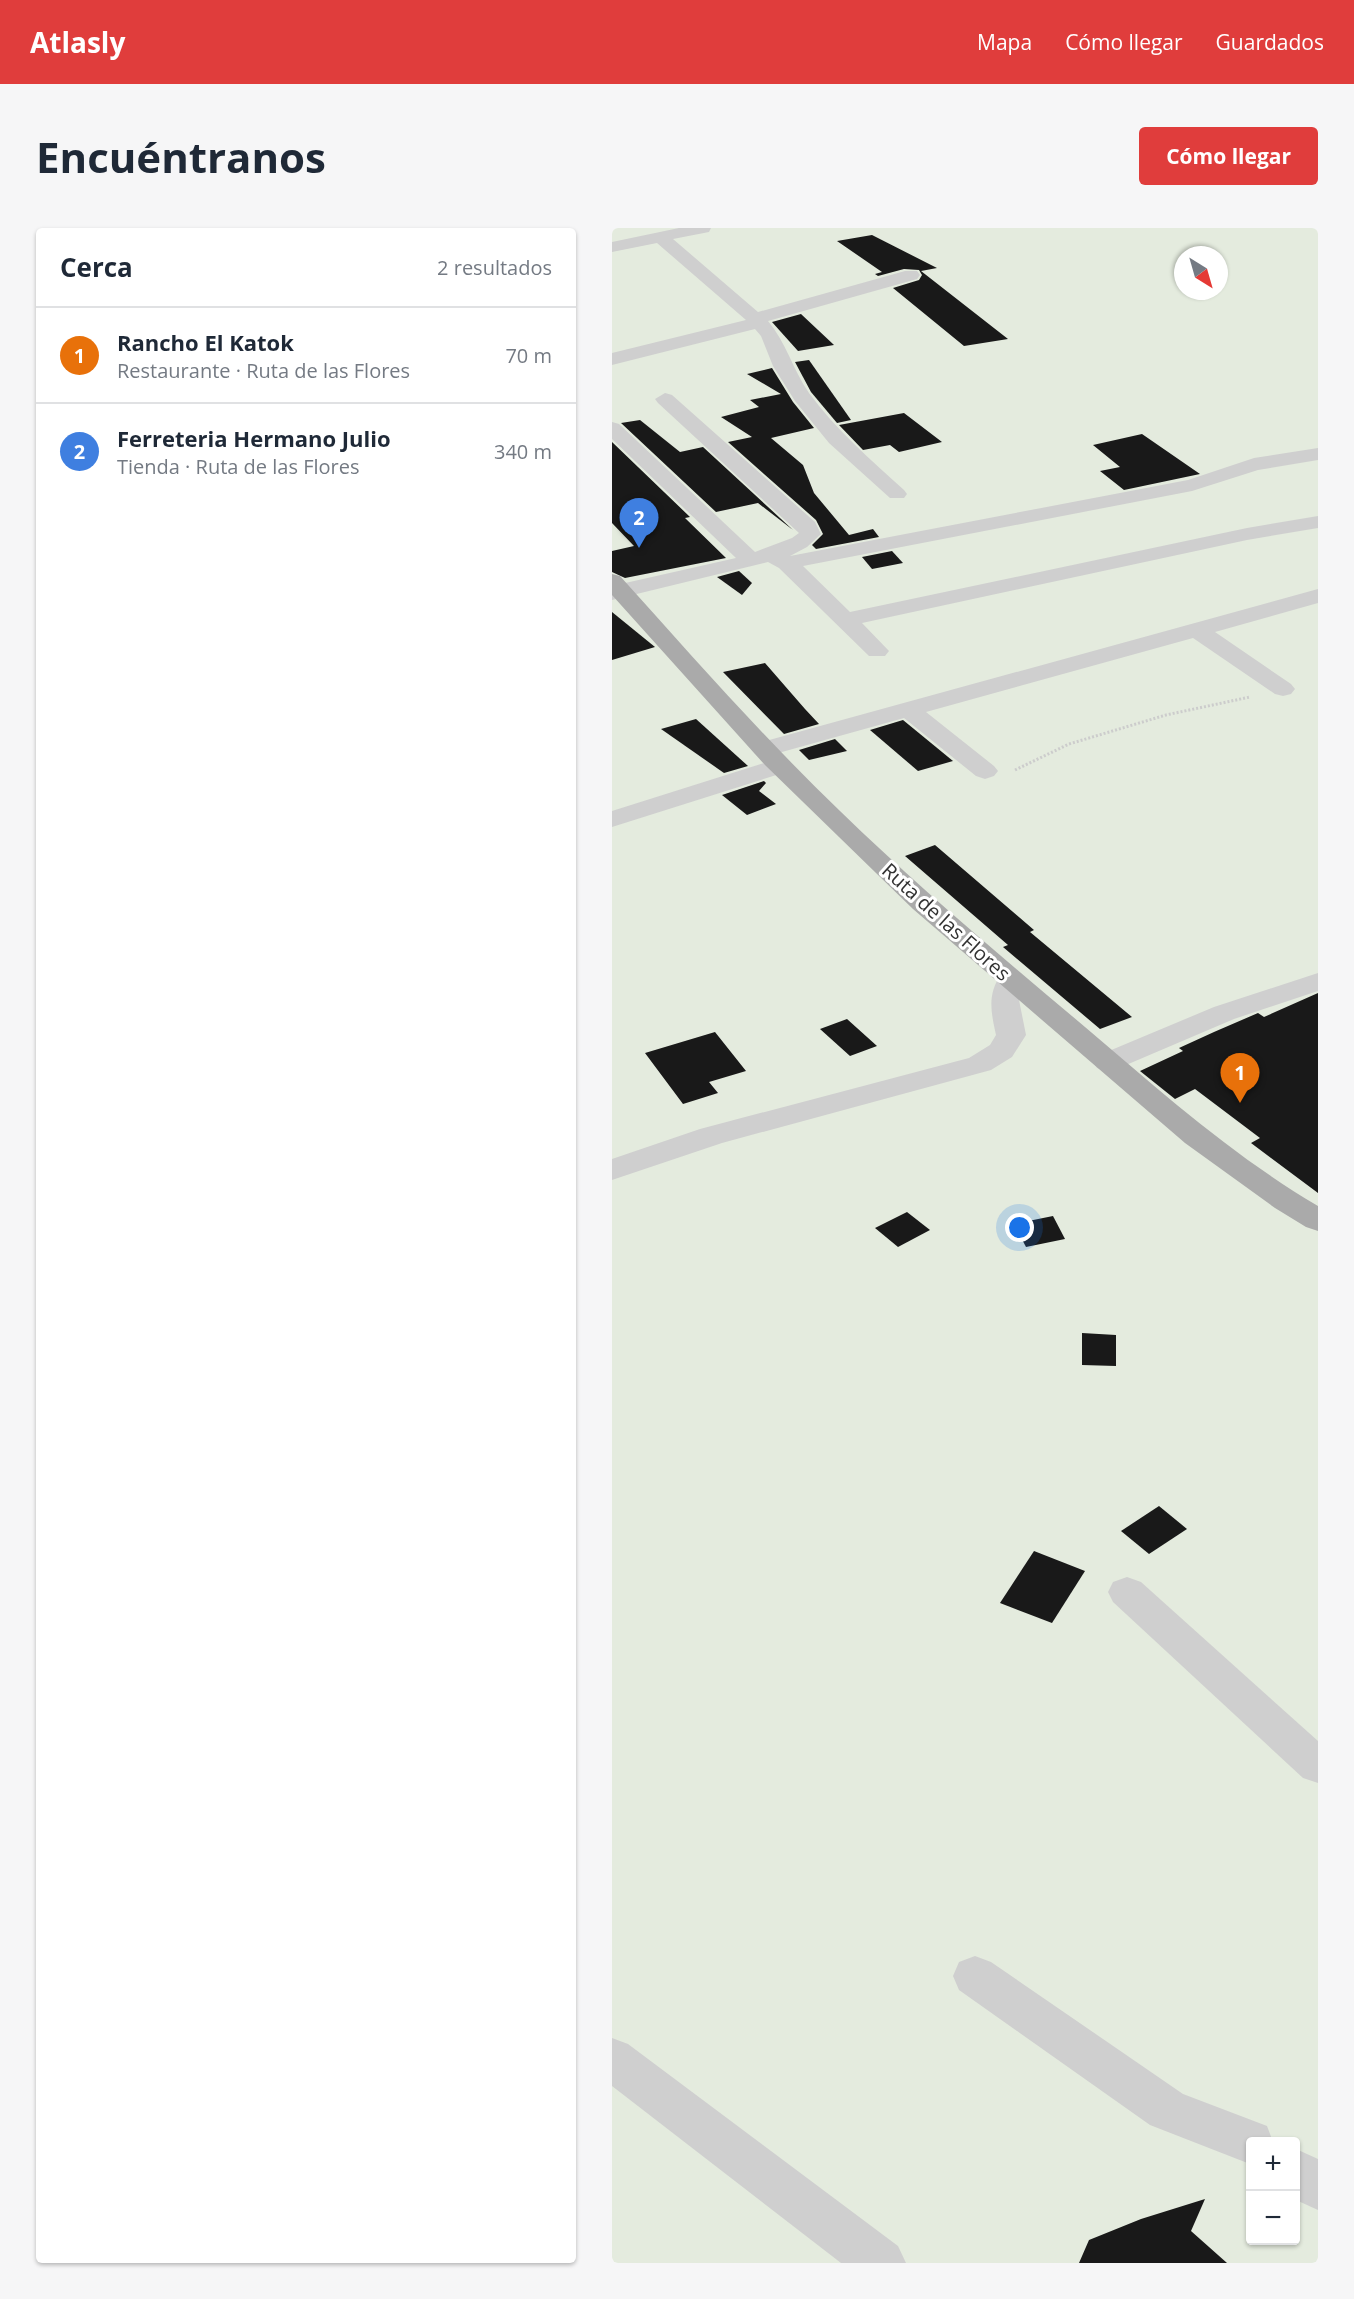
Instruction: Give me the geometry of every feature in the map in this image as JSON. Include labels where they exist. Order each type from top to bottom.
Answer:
[{"type":"main road","name":"Ruta de las Flores","points":[[615,588],[832,818],[1011,980],[1219,1157],[1318,1220]]},
{"type":"street","points":[[612,247],[703,228]]},
{"type":"street","points":[[660,237],[758,320],[770,335],[782,366],[802,397],[836,439],[897,494]]},
{"type":"street","points":[[612,359],[758,320],[911,275]]},
{"type":"street","points":[[665,399],[807,527],[810,534],[808,539],[770,559]]},
{"type":"street","points":[[612,428],[846,620],[877,651]]},
{"type":"street","points":[[615,588],[1192,485],[1254,464],[1318,454]]},
{"type":"street","points":[[846,620],[1318,522]]},
{"type":"street","points":[[612,819],[772,757],[909,710],[1318,596]]},
{"type":"street","points":[[1196,629],[1283,689]]},
{"type":"street","points":[[909,710],[985,771]]},
{"type":"street","points":[[612,1170],[711,1136],[980,1064],[1000,1051],[1011,1035],[1004,1003],[1004,990],[1011,980]]},
{"type":"street","points":[[1108,1062],[1224,1013],[1318,982]]},
{"type":"street","points":[[1127,1592],[1318,1766]]},
{"type":"street","points":[[975,1976],[1167,2110],[1246,2140]]},
{"type":"street","points":[[612,2059],[881,2263]]},
{"type":"street","points":[[1300,2175],[1318,2187]]},
{"type":"path","points":[[985,771],[1019,770],[1080,741],[1166,715],[1283,689]]},
{"type":"shaded area","points":[[612,228],[1318,228],[1318,2263],[612,2263]]},
{"type":"building","points":[[872,235],[937,268],[921,271],[1008,339],[964,346],[893,288],[919,280],[922,275],[919,270],[904,269],[878,276],[875,274],[882,272],[837,241]]},
{"type":"building","points":[[801,314],[834,345],[798,351],[772,322]]},
{"type":"building","points":[[809,360],[851,420],[837,423],[811,392],[795,362]]},
{"type":"building","points":[[772,368],[793,402],[814,428],[771,438],[803,465],[814,493],[849,535],[873,529],[879,537],[816,549],[812,545],[823,534],[816,520],[728,442],[752,437],[721,417],[759,407],[750,400],[781,394],[747,374]]},
{"type":"building","points":[[904,413],[942,442],[899,452],[890,445],[863,450],[839,425]]},
{"type":"building","points":[[640,420],[680,452],[703,447],[793,530],[758,503],[716,512],[621,423]]},
{"type":"building","points":[[1142,434],[1200,474],[1124,490],[1100,471],[1120,467],[1093,445]]},
{"type":"building","points":[[612,442],[690,517],[685,518],[726,558],[625,578],[612,572],[612,551],[634,546],[612,523]]},
{"type":"building","points":[[892,551],[903,563],[872,569],[862,557]]},
{"type":"building","points":[[739,571],[752,583],[742,595],[717,577]]},
{"type":"building","points":[[612,612],[655,647],[612,660]]},
{"type":"building","points":[[765,663],[819,724],[784,734],[723,672]]},
{"type":"building","points":[[696,719],[748,766],[724,773],[661,729]]},
{"type":"building","points":[[903,720],[953,761],[918,771],[870,730]]},
{"type":"building","points":[[835,739],[847,751],[809,760],[799,750]]},
{"type":"building","points":[[764,781],[766,783],[759,791],[776,804],[747,815],[722,795]]},
{"type":"building","points":[[935,845],[1034,930],[1030,932],[1132,1017],[1100,1029],[1003,947],[1008,945],[905,856]]},
{"type":"building","points":[[1318,993],[1318,1193],[1251,1143],[1260,1138],[1195,1089],[1175,1099],[1140,1071],[1183,1051],[1179,1048],[1214,1032],[1258,1013],[1264,1017]]},
{"type":"building","points":[[847,1019],[877,1046],[850,1056],[820,1029]]},
{"type":"building","points":[[715,1032],[746,1071],[709,1082],[718,1093],[683,1104],[645,1053]]},
{"type":"building","points":[[907,1212],[930,1230],[898,1247],[875,1228]]},
{"type":"building","points":[[1053,1216],[1065,1239],[1026,1247],[1014,1224]]},
{"type":"building","points":[[1082,1333],[1116,1335],[1116,1366],[1082,1365]]},
{"type":"building","points":[[1159,1506],[1187,1529],[1149,1554],[1121,1531]]},
{"type":"building","points":[[1034,1551],[1085,1571],[1052,1623],[1000,1603]]},
{"type":"building","points":[[1205,2199],[1191,2231],[1227,2263],[1079,2263],[1089,2240],[1141,2219]]},
{"type":"place","name":"Ferreteria Hermano Julio","points":[[639,548]]},
{"type":"place","name":"Rancho El Katok","points":[[1240,1103]]}]
